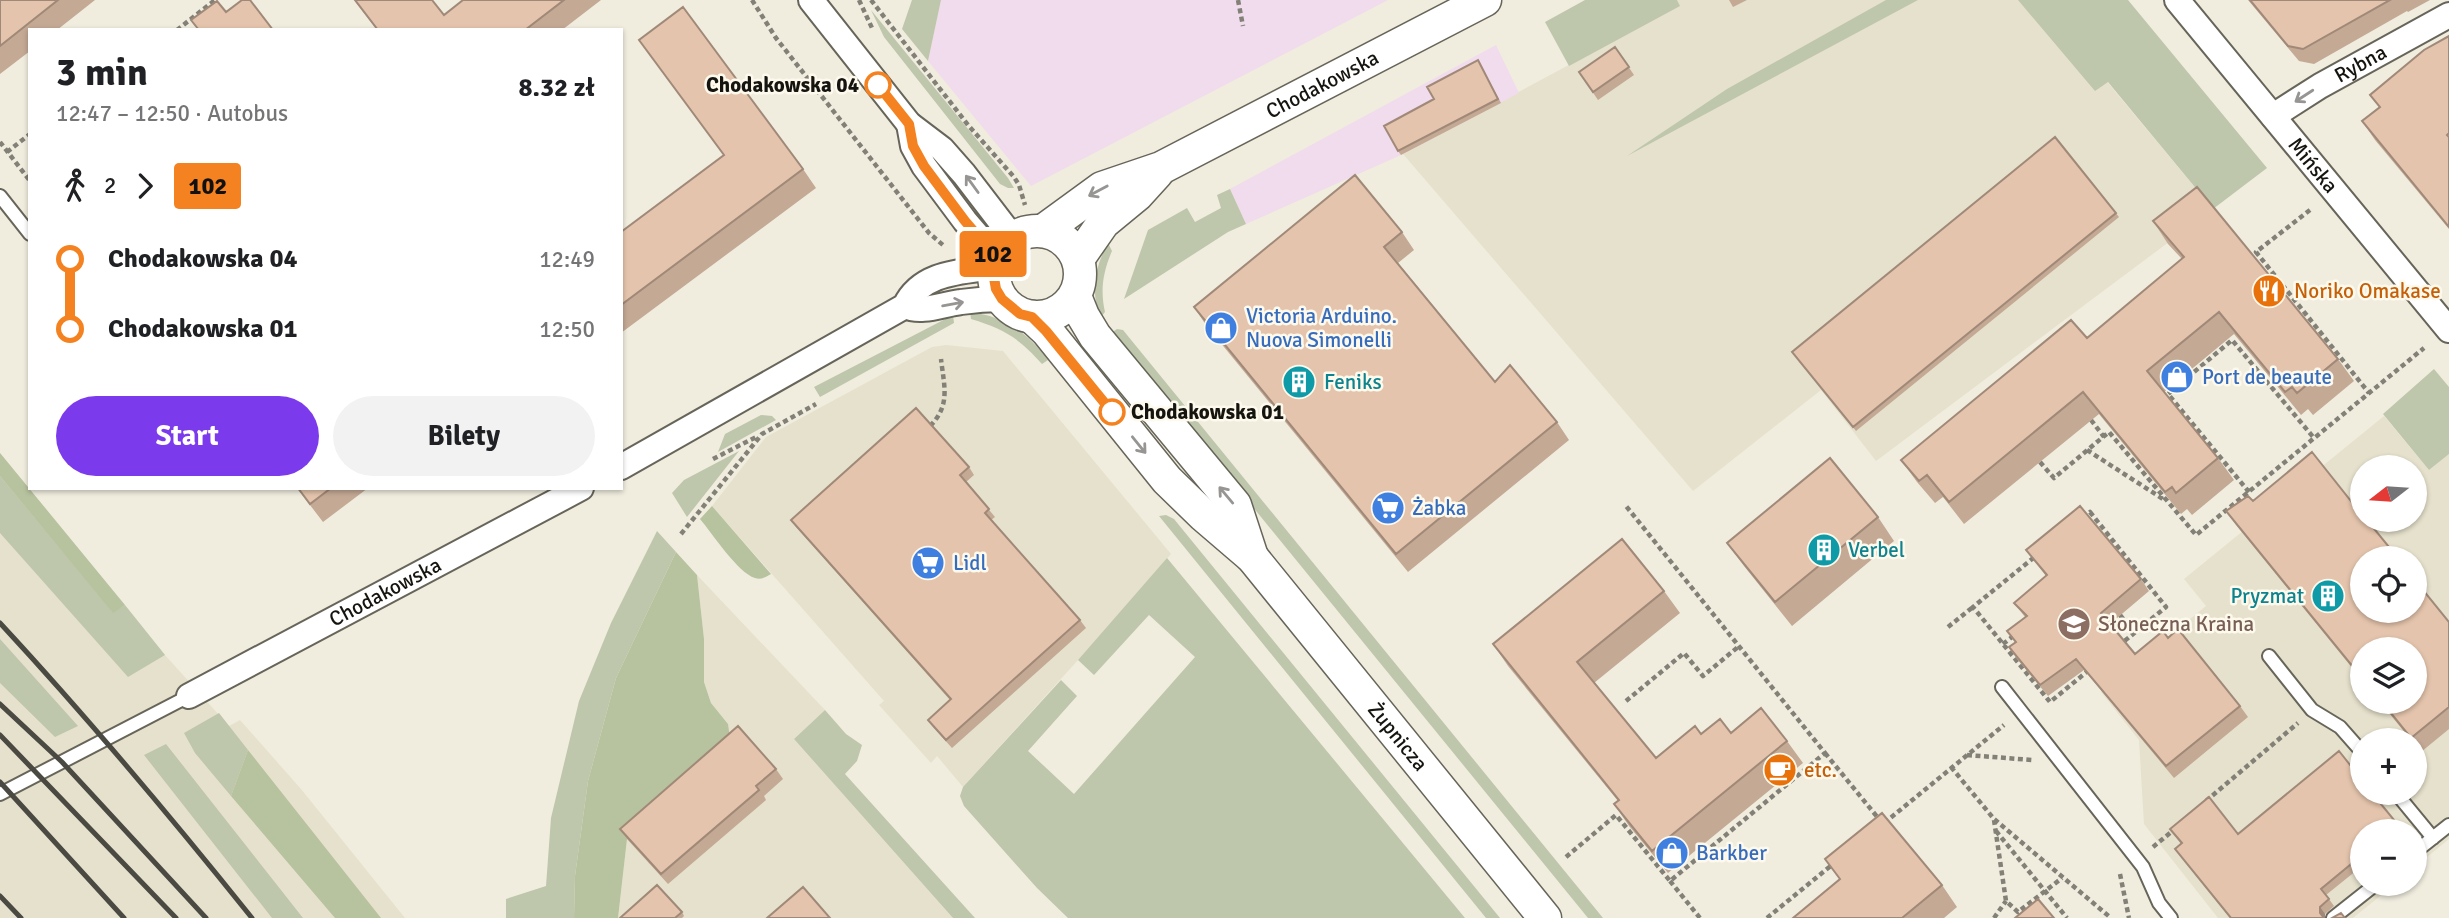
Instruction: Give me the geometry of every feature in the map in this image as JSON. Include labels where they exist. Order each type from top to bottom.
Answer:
[{"type":"street","points":[[811,0],[909,124],[950,157],[1016,245]]},
{"type":"street","name":"Chodakowska","points":[[623,466],[905,306],[911,293],[922,284],[1016,245],[1102,188],[1161,168],[1485,0]]},
{"type":"street","name":"Mińska","points":[[2177,0],[2449,330]]},
{"type":"street","name":"Rybna","points":[[2273,116],[2320,86],[2449,15]]},
{"type":"street","name":"Chodakowska","points":[[1078,259],[1103,223],[1136,195],[1161,168]]},
{"type":"street","points":[[1063,239],[1078,259],[1081,271],[1075,296],[1067,306],[1056,313],[1032,317],[1020,314],[1002,299],[996,289],[1016,245],[1063,239]]},
{"type":"street","name":"Żupnicza","points":[[1075,296],[1083,317],[1095,336],[1235,506],[1252,557]]},
{"type":"street","name":"Chodakowska","points":[[905,306],[922,309],[960,302],[1002,299]]},
{"type":"street","name":"Żupnicza","points":[[1032,317],[1167,480],[1203,516],[1252,557],[1545,918]]},
{"type":"street","name":"Chodakowska","points":[[189,695],[577,490]]},
{"type":"lane","points":[[0,196],[28,231]]},
{"type":"lane","points":[[2269,656],[2312,710],[2340,727],[2350,738]]},
{"type":"lane","points":[[2002,687],[2143,866],[2159,903],[2171,918]]},
{"type":"lane","points":[[0,794],[189,695]]},
{"type":"lane","points":[[2406,805],[2433,838]]},
{"type":"lane","points":[[2427,843],[2449,825]]},
{"type":"lane","points":[[2333,918],[2360,896]]},
{"type":"path","points":[[180,28],[215,0]]},
{"type":"path","points":[[752,0],[784,48],[929,233],[943,245]]},
{"type":"path","points":[[871,0],[968,125],[1019,185],[1016,245]]},
{"type":"path","points":[[1238,0],[1242,26]]},
{"type":"path","points":[[7,152],[28,136]]},
{"type":"path","points":[[0,142],[28,178]]},
{"type":"path","points":[[2310,210],[2276,233],[2256,252],[2369,393]]},
{"type":"path","points":[[2249,492],[2168,394],[2206,360],[2232,340],[2287,401],[2314,438]]},
{"type":"path","points":[[2040,462],[2054,478],[2109,432],[2196,535],[2424,348]]},
{"type":"path","points":[[930,426],[940,417],[945,404],[941,359]]},
{"type":"path","points":[[713,459],[816,404]]},
{"type":"path","points":[[2091,420],[2104,436]]},
{"type":"path","points":[[681,534],[762,434]]},
{"type":"path","points":[[2087,450],[2168,500]]},
{"type":"path","points":[[1626,506],[1883,824],[2021,711]]},
{"type":"path","points":[[1948,627],[2090,512],[2166,607],[2050,702],[1973,607]]},
{"type":"path","points":[[2105,548],[2113,541]]},
{"type":"path","points":[[2120,615],[2135,633]]},
{"type":"path","points":[[2003,644],[2021,630]]},
{"type":"path","points":[[1626,701],[1684,653],[1703,676],[1738,647]]},
{"type":"path","points":[[2098,653],[2102,659]]},
{"type":"path","points":[[2203,804],[2312,710]]},
{"type":"path","points":[[1670,881],[1825,753]]},
{"type":"path","points":[[1966,755],[2062,762]]},
{"type":"path","points":[[1951,767],[1994,819],[2111,918]]},
{"type":"path","points":[[1566,857],[1616,815],[1700,918]]},
{"type":"path","points":[[1994,819],[2006,901],[2018,912],[2062,878]]},
{"type":"path","points":[[2152,887],[2153,848],[2183,822]]},
{"type":"path","points":[[1996,830],[2067,918]]},
{"type":"path","points":[[1767,918],[1841,858]]},
{"type":"path","points":[[1994,918],[2006,901]]},
{"type":"shaded area","points":[[941,0],[1388,0],[1031,186],[928,61]]},
{"type":"shaded area","points":[[1677,0],[2039,0],[2213,209],[1876,461],[1821,390],[1693,491],[1403,154],[1679,6]]},
{"type":"shaded area","points":[[1496,45],[1519,93],[1401,155],[1246,224],[1230,189]]},
{"type":"shaded area","points":[[946,345],[1003,351],[1171,554],[963,787],[937,756],[931,763],[879,705],[884,701],[712,506],[766,437],[932,347]]},
{"type":"shaded area","points":[[2384,416],[2416,455],[2350,455],[2350,532],[2427,532],[2427,468],[2429,470],[2449,454],[2449,839],[2427,857],[2427,819],[2350,819],[2350,896],[2380,896],[2353,918],[2218,918],[2144,824],[2139,740],[2101,692],[2206,606],[2184,579]]},
{"type":"shaded area","points":[[0,453],[165,655],[229,726],[240,720],[301,789],[405,918],[0,918]]},
{"type":"shaded area","points":[[697,575],[825,710],[794,739],[953,918],[618,918],[627,839],[728,724],[711,703],[704,682],[704,639]]},
{"type":"green space","points":[[912,0],[941,0],[928,61],[902,29]]},
{"type":"green space","points":[[1585,0],[1677,0],[1680,6],[1569,66],[1545,22]]},
{"type":"green space","points":[[1886,0],[1918,0],[1627,156],[1727,89]]},
{"type":"green space","points":[[2018,0],[2128,0],[2267,168],[2213,209],[2108,82],[2095,91]]},
{"type":"green space","points":[[871,10],[1014,188],[1000,184],[884,37]]},
{"type":"green space","points":[[1230,189],[1246,224],[1228,232],[1124,299],[1148,230],[1187,208],[1195,222],[1221,208],[1217,195]]},
{"type":"green space","points":[[1108,243],[1112,251],[1103,281],[1105,312],[1100,318],[1095,299],[1095,280]]},
{"type":"green space","points":[[970,312],[994,317],[1014,327],[1048,360],[1042,364],[1026,347],[1010,336],[971,319]]},
{"type":"green space","points":[[953,315],[954,323],[820,397],[814,387]]},
{"type":"green space","points":[[1117,329],[1123,330],[1603,918],[1588,918],[1111,333]]},
{"type":"green space","points":[[2434,369],[2449,387],[2449,454],[2429,470],[2427,455],[2417,455],[2383,414]]},
{"type":"green space","points":[[761,415],[772,416],[776,420],[718,452],[725,434]]},
{"type":"green space","points":[[739,451],[687,517],[672,493],[684,480]]},
{"type":"green space","points":[[0,453],[125,605],[113,613],[0,476]]},
{"type":"green space","points":[[0,476],[113,612],[125,605],[165,655],[128,677],[0,533]]},
{"type":"green space","points":[[712,506],[771,574],[755,578],[733,561],[700,519]]},
{"type":"green space","points":[[1166,515],[1174,519],[1500,918],[1486,918],[1159,516]]},
{"type":"green space","points":[[657,531],[676,552],[616,678],[588,781],[575,876],[574,918],[506,918],[506,899],[546,886],[551,818],[579,701],[611,623]]},
{"type":"green space","points":[[676,552],[697,575],[704,639],[704,682],[711,703],[728,724],[730,739],[627,839],[618,918],[574,918],[575,876],[588,781],[616,678]]},
{"type":"green space","points":[[1167,558],[1465,918],[1068,918],[1037,888],[964,806],[960,796],[963,787],[1061,680],[1077,696],[1028,751],[1074,794],[1195,657],[1149,615],[1094,675],[1078,660]]},
{"type":"green space","points":[[0,639],[78,726],[55,737],[0,683]]},
{"type":"green space","points":[[825,710],[846,734],[862,745],[857,761],[845,774],[975,918],[953,918],[794,739]]},
{"type":"green space","points":[[219,713],[248,750],[231,796],[195,753],[184,733]]},
{"type":"green space","points":[[166,744],[303,918],[272,918],[144,755]]},
{"type":"green space","points":[[248,750],[381,918],[335,918],[231,796]]},
{"type":"building","points":[[0,0],[58,0],[0,46]]},
{"type":"building","points":[[242,0],[250,0],[271,28],[197,28],[191,20],[217,1],[226,12]]},
{"type":"building","points":[[355,0],[432,0],[444,15],[463,0],[564,0],[528,28],[376,28]]},
{"type":"building","points":[[2250,0],[2390,0],[2303,49],[2288,46]]},
{"type":"building","points":[[683,7],[803,169],[623,304],[623,231],[724,155],[639,40]]},
{"type":"building","points":[[2449,36],[2449,227],[2362,121],[2380,107],[2370,95],[2424,50]]},
{"type":"building","points":[[1615,47],[1629,67],[1593,92],[1579,72]]},
{"type":"building","points":[[1478,60],[1498,99],[1398,151],[1384,126],[1434,99],[1427,87]]},
{"type":"building","points":[[2055,137],[2116,213],[1853,427],[1792,352]]},
{"type":"building","name":"Feniks","points":[[1355,175],[1402,232],[1384,247],[1495,382],[1510,365],[1557,422],[1396,554],[1194,307]]},
{"type":"building","points":[[2197,187],[2338,359],[2297,393],[2292,387],[2285,392],[2219,312],[2147,371],[2218,458],[2176,493],[2172,487],[2165,492],[2083,392],[1949,502],[1927,475],[1919,481],[1901,460],[2071,320],[2087,338],[2184,257],[2153,221]]},
{"type":"building","name":"Lidl","points":[[916,408],[969,467],[960,475],[989,509],[985,513],[1080,620],[946,740],[928,720],[951,699],[791,520]]},
{"type":"building","name":"Pryzmat","points":[[2312,452],[2350,500],[2350,532],[2377,532],[2388,546],[2350,546],[2350,623],[2427,623],[2427,595],[2449,622],[2449,707],[2423,728],[2403,728],[2392,714],[2427,714],[2427,637],[2350,637],[2350,663],[2226,511],[2248,496],[2253,501]]},
{"type":"building","name":"Verbel","points":[[1830,458],[1878,517],[1775,602],[1727,543]]},
{"type":"building","points":[[300,490],[328,490],[310,504]]},
{"type":"building","points":[[2080,506],[2141,579],[2101,613],[2135,654],[2163,631],[2168,638],[2178,629],[2240,706],[2166,766],[2076,659],[2040,685],[2009,647],[2016,642],[2007,631],[2027,616],[2014,603],[2047,575],[2026,550]]},
{"type":"building","points":[[1622,539],[1664,591],[1577,662],[1656,758],[1695,726],[1701,734],[1720,719],[1731,733],[1761,708],[1787,741],[1652,851],[1614,804],[1619,800],[1493,644]]},
{"type":"building","points":[[738,726],[776,769],[756,786],[759,790],[661,874],[620,829]]},
{"type":"building","points":[[2339,751],[2350,765],[2350,805],[2382,805],[2393,819],[2350,819],[2350,865],[2321,889],[2329,899],[2320,907],[2324,918],[2231,918],[2175,849],[2182,843],[2170,829],[2209,797],[2238,834]]},
{"type":"building","points":[[1882,813],[1942,885],[1902,918],[1793,918],[1840,879],[1825,859]]},
{"type":"building","points":[[657,885],[682,912],[675,918],[620,918]]},
{"type":"building","points":[[803,887],[830,918],[767,918]]},
{"type":"building","points":[[2038,899],[2054,918],[2015,918]]},
{"type":"building","points":[[2341,913],[2345,918],[2332,918]]},
{"type":"railway","points":[[0,623],[129,768],[252,918]]},
{"type":"railway","points":[[0,704],[62,762],[206,918]]},
{"type":"railway","points":[[0,735],[176,918]]},
{"type":"railway","points":[[0,782],[124,918]]},
{"type":"railway","points":[[0,896],[21,918]]},
{"type":"bus line","name":"102","points":[[878,85],[909,124],[913,146],[924,166],[985,247],[996,257],[994,278],[1002,299],[1020,314],[1032,317],[1046,331],[1112,412]]},
{"type":"place","name":"Chodakowska 04","points":[[878,85]]},
{"type":"place","name":"Noriko Omakase","points":[[2269,291]]},
{"type":"place","name":"Victoria Arduino. Nuova Simonelli","points":[[1221,328]]},
{"type":"place","name":"Port de beaute","points":[[2177,377]]},
{"type":"place","name":"Feniks","points":[[1299,382]]},
{"type":"place","name":"Chodakowska 01","points":[[1112,412]]},
{"type":"place","name":"Żabka","points":[[1388,508]]},
{"type":"place","name":"Verbel","points":[[1824,550]]},
{"type":"place","name":"Lidl","points":[[928,563]]},
{"type":"place","name":"Pryzmat","points":[[2328,596]]},
{"type":"place","name":"Słoneczna Kraina","points":[[2074,624]]},
{"type":"place","name":"etc.","points":[[1780,770]]},
{"type":"place","name":"Barkber","points":[[1672,853]]}]
